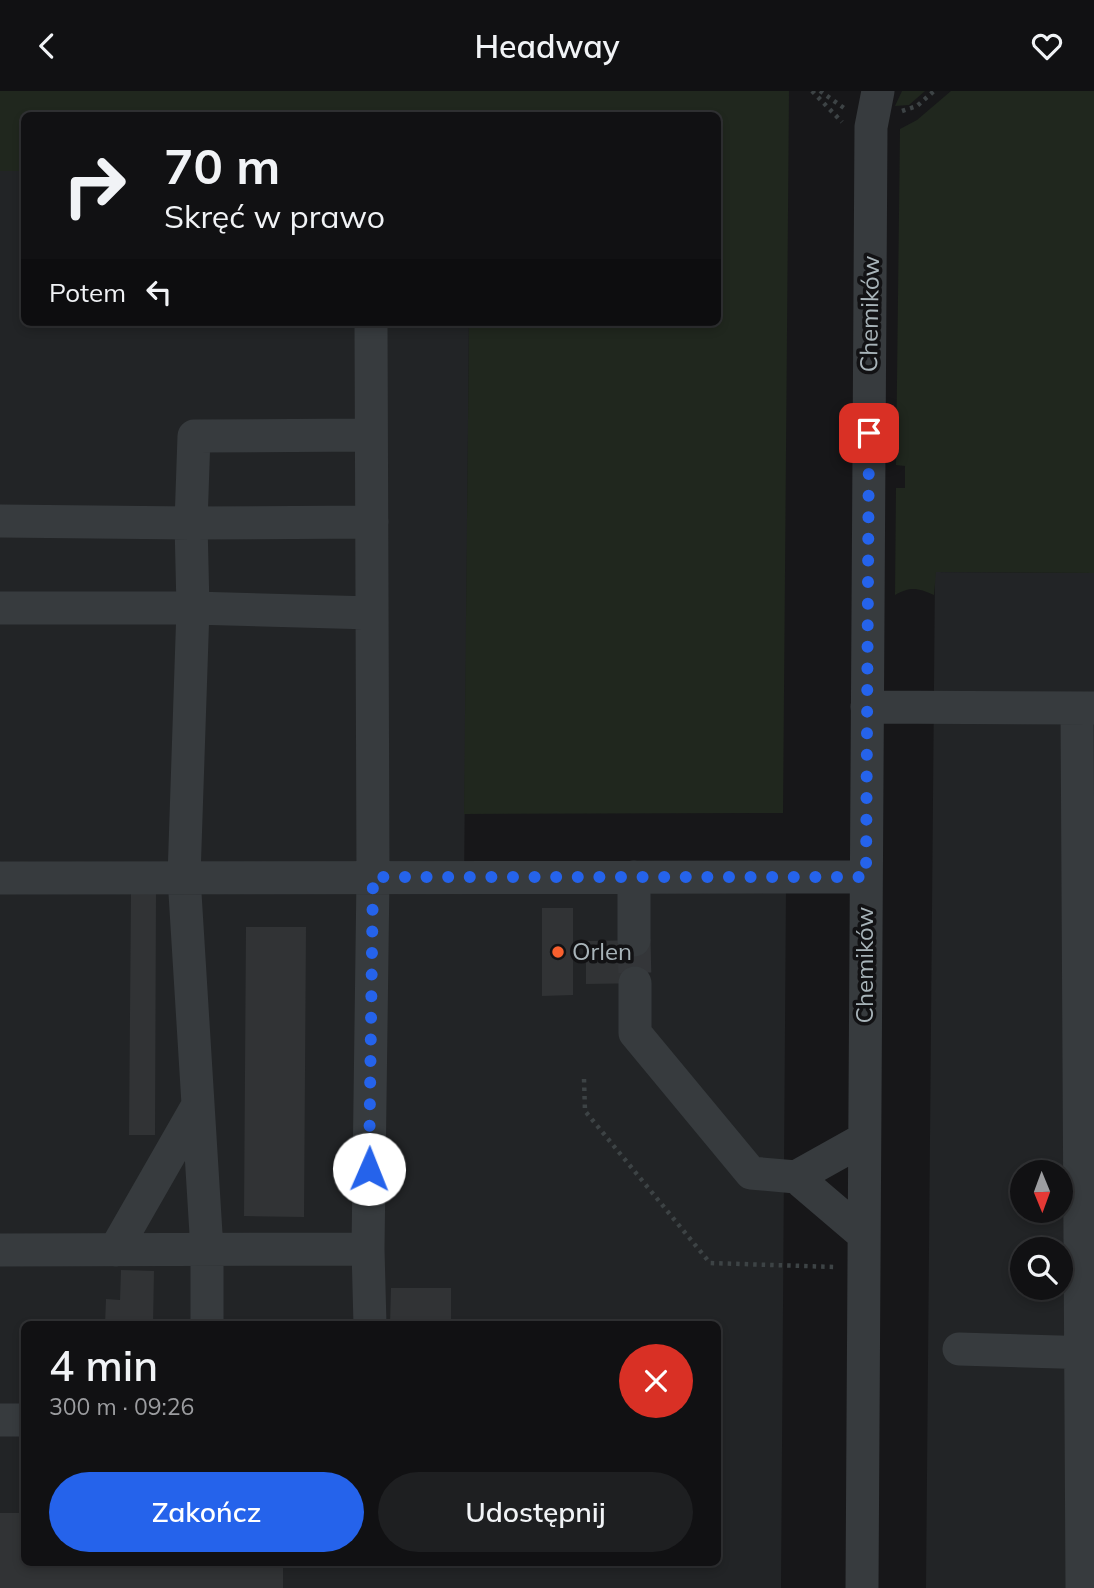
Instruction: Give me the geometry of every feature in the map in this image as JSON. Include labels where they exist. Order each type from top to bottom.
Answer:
[{"type":"street","name":"Chemików","points":[[862,1588],[871,127],[878,91]]},
{"type":"street","points":[[370,1321],[368,1249],[373,877],[371,326]]},
{"type":"street","points":[[207,1321],[207,1249],[184,877],[193,608],[191,523],[194,436],[371,435]]},
{"type":"street","points":[[0,521],[372,522]]},
{"type":"street","points":[[0,608],[193,608],[372,613]]},
{"type":"street","points":[[867,707],[1086,708],[1088,1353],[1082,1588]]},
{"type":"street","points":[[634,877],[634,940]]},
{"type":"street","points":[[0,878],[866,877]]},
{"type":"street","points":[[635,983],[635,1033],[751,1173],[796,1177],[864,1139]]},
{"type":"street","points":[[115,1250],[198,1105]]},
{"type":"street","points":[[796,1177],[864,1235]]},
{"type":"street","points":[[0,1250],[368,1249]]},
{"type":"street","points":[[960,1349],[1088,1353]]},
{"type":"street","points":[[0,1420],[21,1420]]},
{"type":"path","points":[[812,91],[846,125]]},
{"type":"path","points":[[584,1079],[585,1111],[710,1263],[847,1268]]},
{"type":"shaded area","points":[[0,91],[789,91],[783,813],[464,814],[469,326],[721,326],[721,112],[21,112],[21,171],[0,171]]},
{"type":"shaded area","points":[[902,91],[925,91],[909,105],[895,106]]},
{"type":"shaded area","points":[[951,91],[1094,91],[1094,573],[936,572],[934,595],[914,589],[895,595],[896,488],[905,488],[905,466],[896,465],[900,129],[917,120]]},
{"type":"shaded area","points":[[0,171],[21,171],[21,326],[469,326],[464,888],[786,888],[781,1588],[0,1588]]},
{"type":"shaded area","points":[[935,572],[1094,573],[1094,1588],[926,1588]]},
{"type":"building","points":[[131,893],[156,893],[155,1135],[129,1135]]},
{"type":"building","name":"Orlen","points":[[542,908],[573,908],[573,995],[542,996]]},
{"type":"building","points":[[246,927],[306,927],[304,1217],[244,1216]]},
{"type":"building","points":[[648,940],[648,983],[586,984],[586,941]]},
{"type":"building","points":[[121,1270],[154,1271],[153,1321],[105,1321],[106,1299],[120,1300]]},
{"type":"building","points":[[391,1288],[451,1288],[451,1321],[390,1321]]},
{"type":"building","points":[[0,1513],[21,1513],[21,1566],[283,1566],[283,1588],[0,1588]]},
{"type":"tunnel","points":[[634,940],[635,983]]},
{"type":"place","name":"Orlen","points":[[558,952]]},
{"type":"route","points":[[369,1169],[373,877],[866,877],[869,433]]}]
